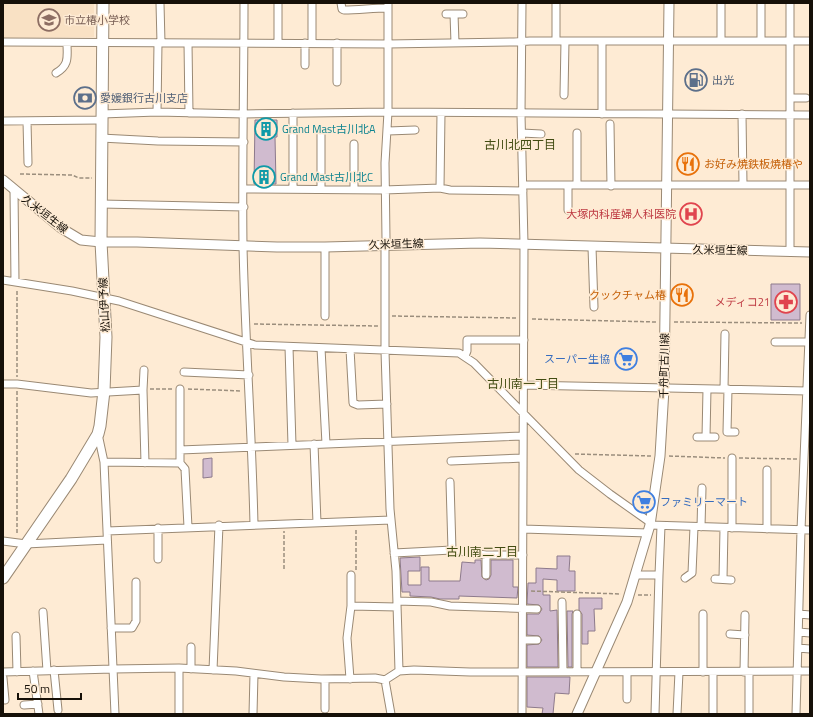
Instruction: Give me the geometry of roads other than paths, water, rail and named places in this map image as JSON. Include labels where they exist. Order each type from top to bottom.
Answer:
[{"type":"main road","name":"松山伊予線","points":[[3,578],[22,543],[70,479],[98,434],[100,426],[104,391],[106,337],[101,242],[103,3]]},
{"type":"main road","name":"千舟町古川線","points":[[577,714],[630,594],[650,527],[660,456],[664,389],[669,3]]},
{"type":"main road","name":"久米垣生線","points":[[3,180],[61,228],[81,240],[101,242],[325,247],[385,244],[472,243],[810,252]]},
{"type":"street","points":[[157,112],[160,3]]},
{"type":"street","points":[[244,3],[243,246],[254,524]]},
{"type":"street","points":[[278,3],[278,43]]},
{"type":"street","points":[[305,65],[312,3]]},
{"type":"street","points":[[341,3],[342,9],[344,10],[363,10],[388,5],[388,131],[384,190],[384,316],[391,520],[397,604],[399,671]]},
{"type":"street","points":[[522,3],[521,42],[524,244],[522,714]]},
{"type":"street","points":[[556,3],[556,41]]},
{"type":"street","points":[[721,3],[721,41]]},
{"type":"street","points":[[761,41],[762,3]]},
{"type":"street","points":[[790,3],[790,251]]},
{"type":"street","points":[[446,14],[463,14]]},
{"type":"street","points":[[454,14],[455,43]]},
{"type":"street","points":[[3,42],[388,44],[556,41],[810,41]]},
{"type":"street","points":[[564,95],[565,41]]},
{"type":"street","points":[[602,41],[602,114]]},
{"type":"street","points":[[56,73],[63,69],[67,63],[67,42]]},
{"type":"street","points":[[188,43],[189,113]]},
{"type":"street","points":[[336,82],[337,44]]},
{"type":"street","points":[[791,98],[806,98]]},
{"type":"street","points":[[3,121],[102,117],[157,112],[244,114],[388,112],[810,115]]},
{"type":"street","points":[[293,113],[293,189]]},
{"type":"street","points":[[440,188],[441,113]]},
{"type":"street","points":[[742,114],[742,185]]},
{"type":"street","points":[[27,121],[28,163]]},
{"type":"street","points":[[610,124],[611,186]]},
{"type":"street","points":[[388,131],[415,130]]},
{"type":"street","points":[[610,132],[618,132]]},
{"type":"street","points":[[321,133],[321,189]]},
{"type":"street","points":[[577,133],[577,185]]},
{"type":"street","points":[[522,134],[541,134]]},
{"type":"street","points":[[101,138],[158,141],[244,142]]},
{"type":"street","points":[[354,144],[354,190]]},
{"type":"street","points":[[244,189],[384,190],[440,188],[450,190],[568,185],[810,185]]},
{"type":"street","points":[[568,185],[568,210]]},
{"type":"street","points":[[14,189],[16,282]]},
{"type":"street","points":[[101,204],[244,207]]},
{"type":"street","points":[[325,247],[325,316]]},
{"type":"street","points":[[592,247],[594,307]]},
{"type":"street","points":[[3,280],[119,301],[247,343],[289,347],[459,353],[474,363],[579,470],[650,527]]},
{"type":"street","points":[[796,714],[801,530],[808,411],[807,391],[810,315]]},
{"type":"street","points":[[725,334],[727,432],[735,432]]},
{"type":"street","points":[[465,356],[467,351],[467,340],[524,340]]},
{"type":"street","points":[[775,342],[809,342]]},
{"type":"street","points":[[289,347],[292,445]]},
{"type":"street","points":[[322,348],[326,444]]},
{"type":"street","points":[[350,349],[353,403],[358,405],[387,404]]},
{"type":"street","points":[[144,370],[143,389],[145,462]]},
{"type":"street","points":[[184,372],[249,375]]},
{"type":"street","points":[[3,384],[17,384],[91,392],[143,389]]},
{"type":"street","points":[[523,385],[807,391]]},
{"type":"street","points":[[180,389],[180,462],[185,468],[188,527]]},
{"type":"street","points":[[706,437],[707,389]]},
{"type":"street","points":[[98,434],[104,462],[115,714]]},
{"type":"street","points":[[180,450],[523,436]]},
{"type":"street","points":[[697,437],[715,437]]},
{"type":"street","points":[[314,444],[317,523]]},
{"type":"street","points":[[451,460],[523,458]]},
{"type":"street","points":[[731,580],[719,579],[728,528],[732,458]]},
{"type":"street","points":[[104,462],[180,462]]},
{"type":"street","points":[[767,470],[767,529]]},
{"type":"street","points":[[450,482],[452,550]]},
{"type":"street","points":[[685,578],[692,573],[702,488]]},
{"type":"street","points":[[450,500],[459,500]]},
{"type":"street","points":[[107,530],[391,520]]},
{"type":"street","points":[[213,670],[219,525]]},
{"type":"street","points":[[523,529],[661,526],[810,530]]},
{"type":"street","points":[[655,714],[661,526]]},
{"type":"street","points":[[158,528],[158,559]]},
{"type":"street","points":[[3,541],[22,543],[108,540]]},
{"type":"street","points":[[394,553],[452,550],[486,555],[523,555]]},
{"type":"street","points":[[486,555],[486,575]]},
{"type":"street","points":[[350,679],[347,638],[351,606],[351,575]]},
{"type":"street","points":[[636,575],[659,575]]},
{"type":"street","points":[[111,628],[132,628],[136,622],[136,582]]},
{"type":"street","points":[[351,606],[431,602],[450,606],[537,609]]},
{"type":"street","points":[[562,602],[563,672]]},
{"type":"street","points":[[43,612],[58,710]]},
{"type":"street","points":[[577,614],[577,672]]},
{"type":"street","points":[[703,614],[703,672]]},
{"type":"street","points":[[799,614],[810,615]]},
{"type":"street","points":[[745,615],[746,672],[749,714]]},
{"type":"street","points":[[799,632],[810,632]]},
{"type":"street","points":[[730,634],[745,634]]},
{"type":"street","points":[[16,636],[17,672]]},
{"type":"street","points":[[522,640],[537,640]]},
{"type":"street","points":[[191,647],[191,669]]},
{"type":"street","points":[[798,648],[810,649]]},
{"type":"street","points":[[3,672],[113,668],[179,668],[236,671],[254,674],[325,679],[375,678],[385,680],[399,671],[414,670],[522,672],[810,671]]},
{"type":"street","points":[[179,668],[179,714]]},
{"type":"street","points":[[33,671],[39,714]]},
{"type":"street","points":[[626,672],[626,699]]},
{"type":"street","points":[[677,714],[679,672]]},
{"type":"street","points":[[713,672],[713,714]]},
{"type":"street","points":[[253,714],[254,674]]},
{"type":"street","points":[[3,678],[5,700]]},
{"type":"street","points":[[325,679],[325,709]]},
{"type":"street","points":[[385,680],[391,714]]},
{"type":"street","points":[[24,705],[38,704]]},
{"type":"place","name":"市立椿小学校","points":[[49,20]]},
{"type":"place","name":"出光","points":[[696,80]]},
{"type":"place","name":"愛媛銀行古川支店","points":[[85,98]]},
{"type":"place","name":"Grand Mast古川北A","points":[[266,129]]},
{"type":"place","name":"お好み焼鉄板焼椿や","points":[[688,164]]},
{"type":"place","name":"Grand Mast古川北C","points":[[264,177]]},
{"type":"place","name":"大塚内科産婦人科医院","points":[[691,214]]},
{"type":"place","name":"クックチャム椿","points":[[682,295]]},
{"type":"place","name":"メディコ21","points":[[786,302]]},
{"type":"place","name":"スーパー生協","points":[[626,359]]},
{"type":"place","name":"ファミリーマート","points":[[644,502]]},
{"type":"district","name":"古川北四丁目","points":[[520,144]]},
{"type":"district","name":"古川南一丁目","points":[[523,383]]},
{"type":"district","name":"古川南二丁目","points":[[482,551]]}]
